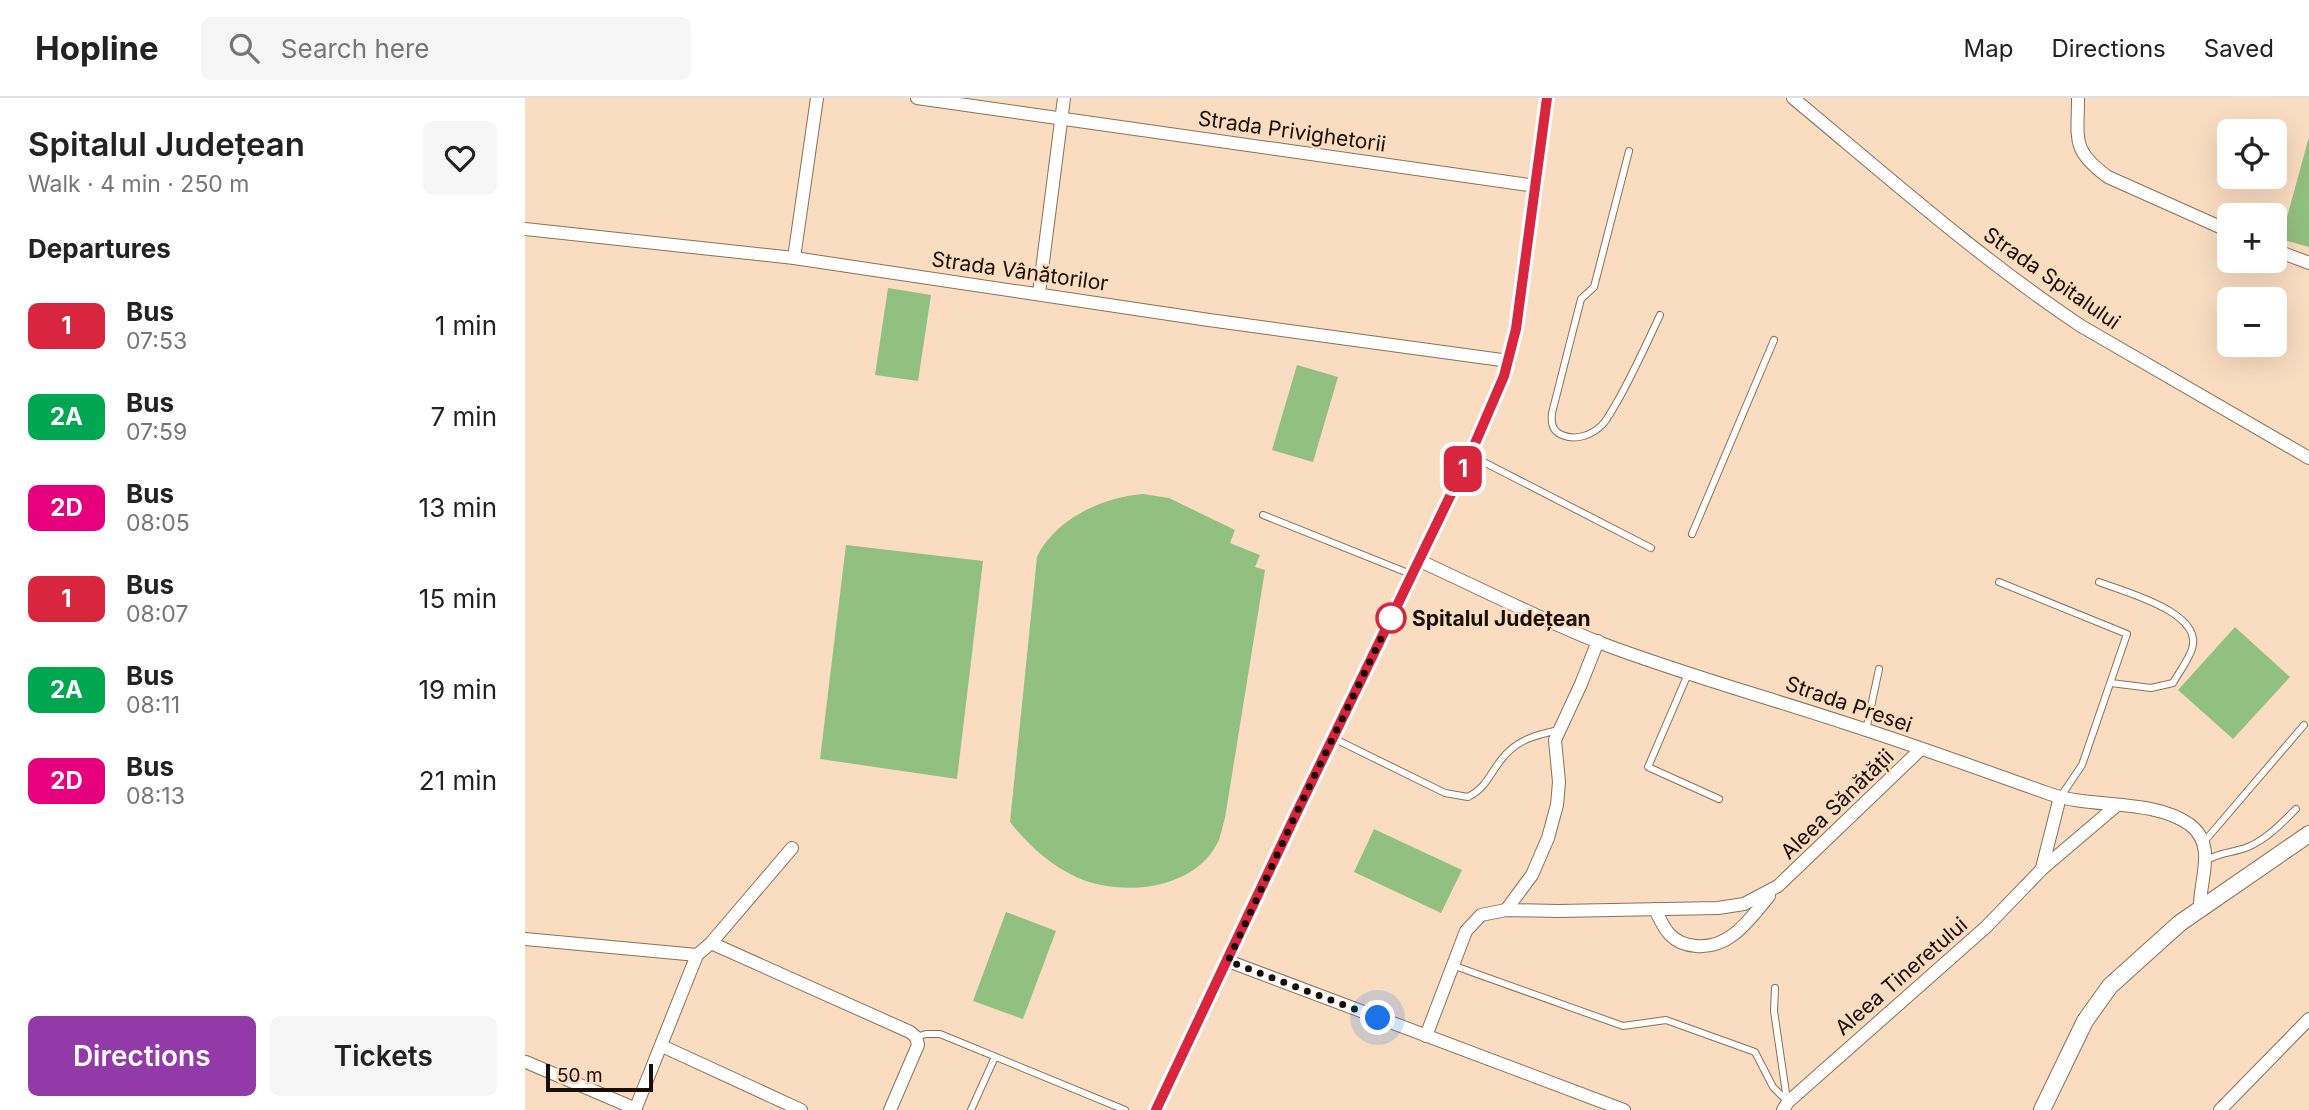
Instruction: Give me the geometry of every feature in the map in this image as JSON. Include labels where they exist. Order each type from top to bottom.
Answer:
[{"type":"street","points":[[794,258],[817,98]]},
{"type":"street","name":"Strada Privighetorii","points":[[917,98],[1535,186]]},
{"type":"street","points":[[1039,293],[1064,98]]},
{"type":"street","points":[[1156,1110],[1470,455],[1509,361],[1516,329],[1547,98]]},
{"type":"street","name":"Strada Spitalului","points":[[1793,98],[1945,224],[2046,302],[2081,326],[2309,458]]},
{"type":"street","points":[[2078,98],[2077,139],[2082,153],[2091,164],[2108,177],[2217,226]]},
{"type":"street","name":"Strada Vânătorilor","points":[[525,229],[794,258],[1509,361]]},
{"type":"street","points":[[2287,255],[2309,263]]},
{"type":"street","name":"Strada Presei","points":[[1419,561],[1598,641],[2060,797],[2166,813],[2192,826],[2203,842]]},
{"type":"street","points":[[1506,909],[1525,886],[1539,862],[1553,821],[1559,782],[1554,747],[1598,641]]},
{"type":"street","name":"Aleea Sănătății","points":[[1655,909],[1671,939],[1686,946],[1706,947],[1721,943],[1739,931],[1778,886],[1921,749]]},
{"type":"street","name":"Aleea Tineretului","points":[[2042,869],[2060,797]]},
{"type":"street","name":"Aleea Tineretului","points":[[1785,1106],[1986,928],[2042,869],[2116,806]]},
{"type":"street","points":[[2042,1110],[2085,1021],[2100,997],[2174,928],[2309,834]]},
{"type":"street","points":[[2200,908],[2199,894],[2206,861],[2203,842]]},
{"type":"street","points":[[526,1062],[636,1109],[698,955],[792,848]]},
{"type":"street","name":"Aleea Sănătății","points":[[1426,1036],[1467,931],[1475,919],[1489,912],[1506,909],[1733,906],[1755,900],[1778,886]]},
{"type":"street","points":[[525,939],[698,955]]},
{"type":"street","points":[[711,943],[916,1037],[918,1045],[890,1110]]},
{"type":"street","points":[[1228,961],[1624,1110]]},
{"type":"street","points":[[2220,1110],[2309,1019]]},
{"type":"street","points":[[662,1046],[801,1110]]},
{"type":"lane","points":[[1629,151],[1594,287],[1581,299],[1552,413],[1551,423],[1554,429],[1562,435],[1576,438],[1590,435],[1604,424],[1660,315]]},
{"type":"lane","points":[[1692,534],[1775,340]]},
{"type":"lane","points":[[1470,455],[1651,548]]},
{"type":"lane","points":[[1263,515],[1413,575]]},
{"type":"lane","points":[[1999,582],[2127,634],[2082,765],[2060,797]]},
{"type":"lane","points":[[2098,582],[2159,606],[2180,617],[2191,629],[2193,648],[2173,683],[2151,688],[2111,683]]},
{"type":"lane","points":[[1866,730],[1879,669]]},
{"type":"lane","points":[[1689,672],[1648,767],[1719,799]]},
{"type":"lane","points":[[2203,842],[2304,725]]},
{"type":"lane","points":[[1333,738],[1445,793],[1468,797],[1487,783],[1501,760],[1518,743],[1530,736],[1559,730]]},
{"type":"lane","points":[[2206,861],[2259,842],[2296,809]]},
{"type":"lane","points":[[1453,965],[1623,1026],[1666,1020],[1755,1052],[1785,1106]]},
{"type":"lane","points":[[1775,988],[1785,1106]]},
{"type":"lane","points":[[916,1037],[940,1034],[1125,1110]]},
{"type":"lane","points":[[971,1110],[995,1057]]},
{"type":"green space","points":[[2309,137],[2309,247],[2287,241],[2287,217]]},
{"type":"green space","points":[[888,288],[931,295],[918,381],[875,375]]},
{"type":"green space","points":[[1297,365],[1338,377],[1313,462],[1272,450]]},
{"type":"green space","points":[[1143,494],[1169,498],[1235,530],[1230,543],[1260,555],[1255,567],[1265,570],[1225,818],[1218,841],[1206,860],[1191,872],[1173,880],[1154,886],[1113,887],[1076,877],[1057,867],[1024,839],[1010,822],[1037,557],[1056,532],[1082,512],[1112,500]]},
{"type":"green space","points":[[846,545],[983,561],[957,779],[820,759]]},
{"type":"green space","points":[[2235,627],[2290,677],[2233,739],[2178,690]]},
{"type":"green space","points":[[1374,829],[1462,870],[1441,913],[1354,872]]},
{"type":"green space","points":[[1006,912],[1056,931],[1023,1019],[973,1001]]},
{"type":"bus line","name":"1","points":[[1156,1110],[1470,455],[1504,376],[1516,329],[1547,98]]},
{"type":"place","name":"Spitalul Județean","points":[[1391,618]]},
{"type":"route","points":[[1378,1018],[1228,961],[1391,618]]}]
